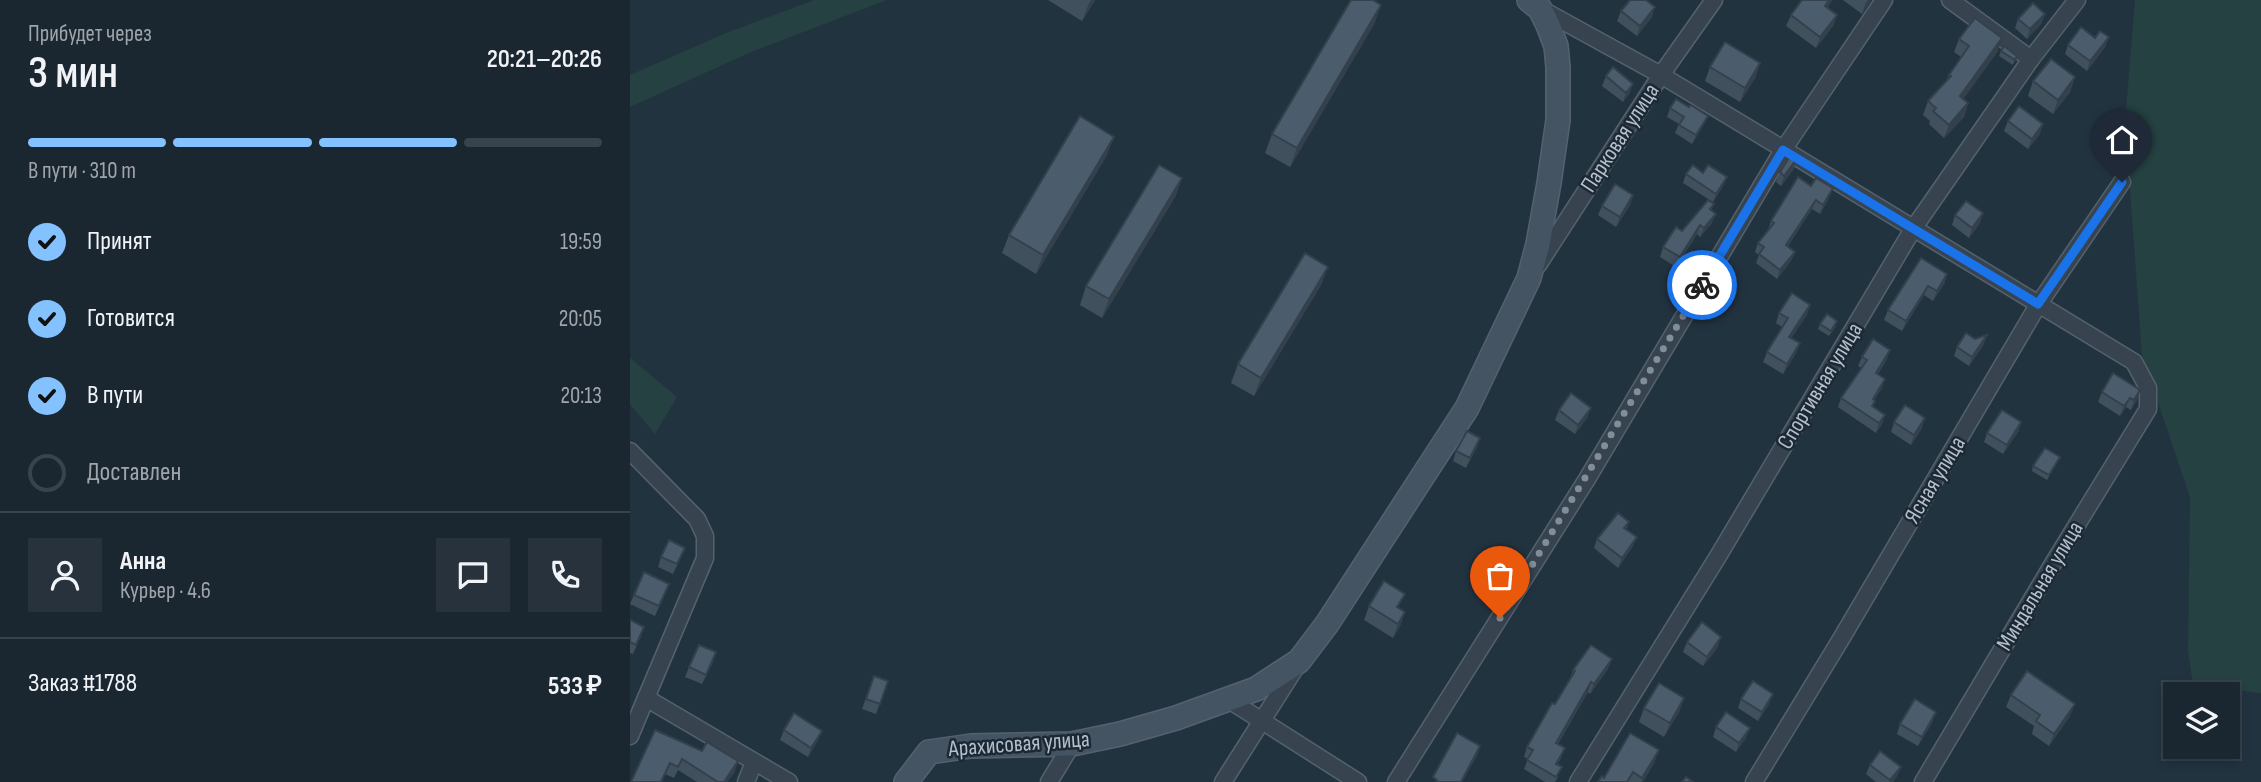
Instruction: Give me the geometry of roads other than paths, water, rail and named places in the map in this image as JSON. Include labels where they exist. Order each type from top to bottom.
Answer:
[{"type":"street","name":"Парковая улица","points":[[1529,278],[1661,75],[1714,0]]},
{"type":"street","points":[[1395,782],[1587,479],[1783,150],[1884,0]]},
{"type":"street","points":[[1950,0],[2031,59]]},
{"type":"street","name":"Спортивная улица","points":[[1578,782],[1717,558],[1913,229],[2031,59],[2077,0]]},
{"type":"street","points":[[1539,3],[2038,304]]},
{"type":"street","points":[[1223,782],[1467,408],[1529,278],[1545,211],[1558,120],[1556,46],[1539,3]]},
{"type":"street","name":"Ясная улица","points":[[1754,782],[2038,304],[2122,182]]},
{"type":"street","name":"Миндальная улица","points":[[1923,782],[2148,409],[2148,388],[2134,362],[2038,304]]},
{"type":"street","points":[[630,451],[696,519],[705,536],[705,558],[630,736]]},
{"type":"street","name":"Арахисовая улица","points":[[906,782],[929,752],[971,746],[1072,744],[1120,734],[1229,700],[1264,685],[1299,662]]},
{"type":"street","points":[[646,698],[789,782]]},
{"type":"street","points":[[1229,700],[1357,782]]},
{"type":"street","points":[[1049,782],[1072,744]]},
{"type":"street","points":[[746,782],[754,762]]}]
